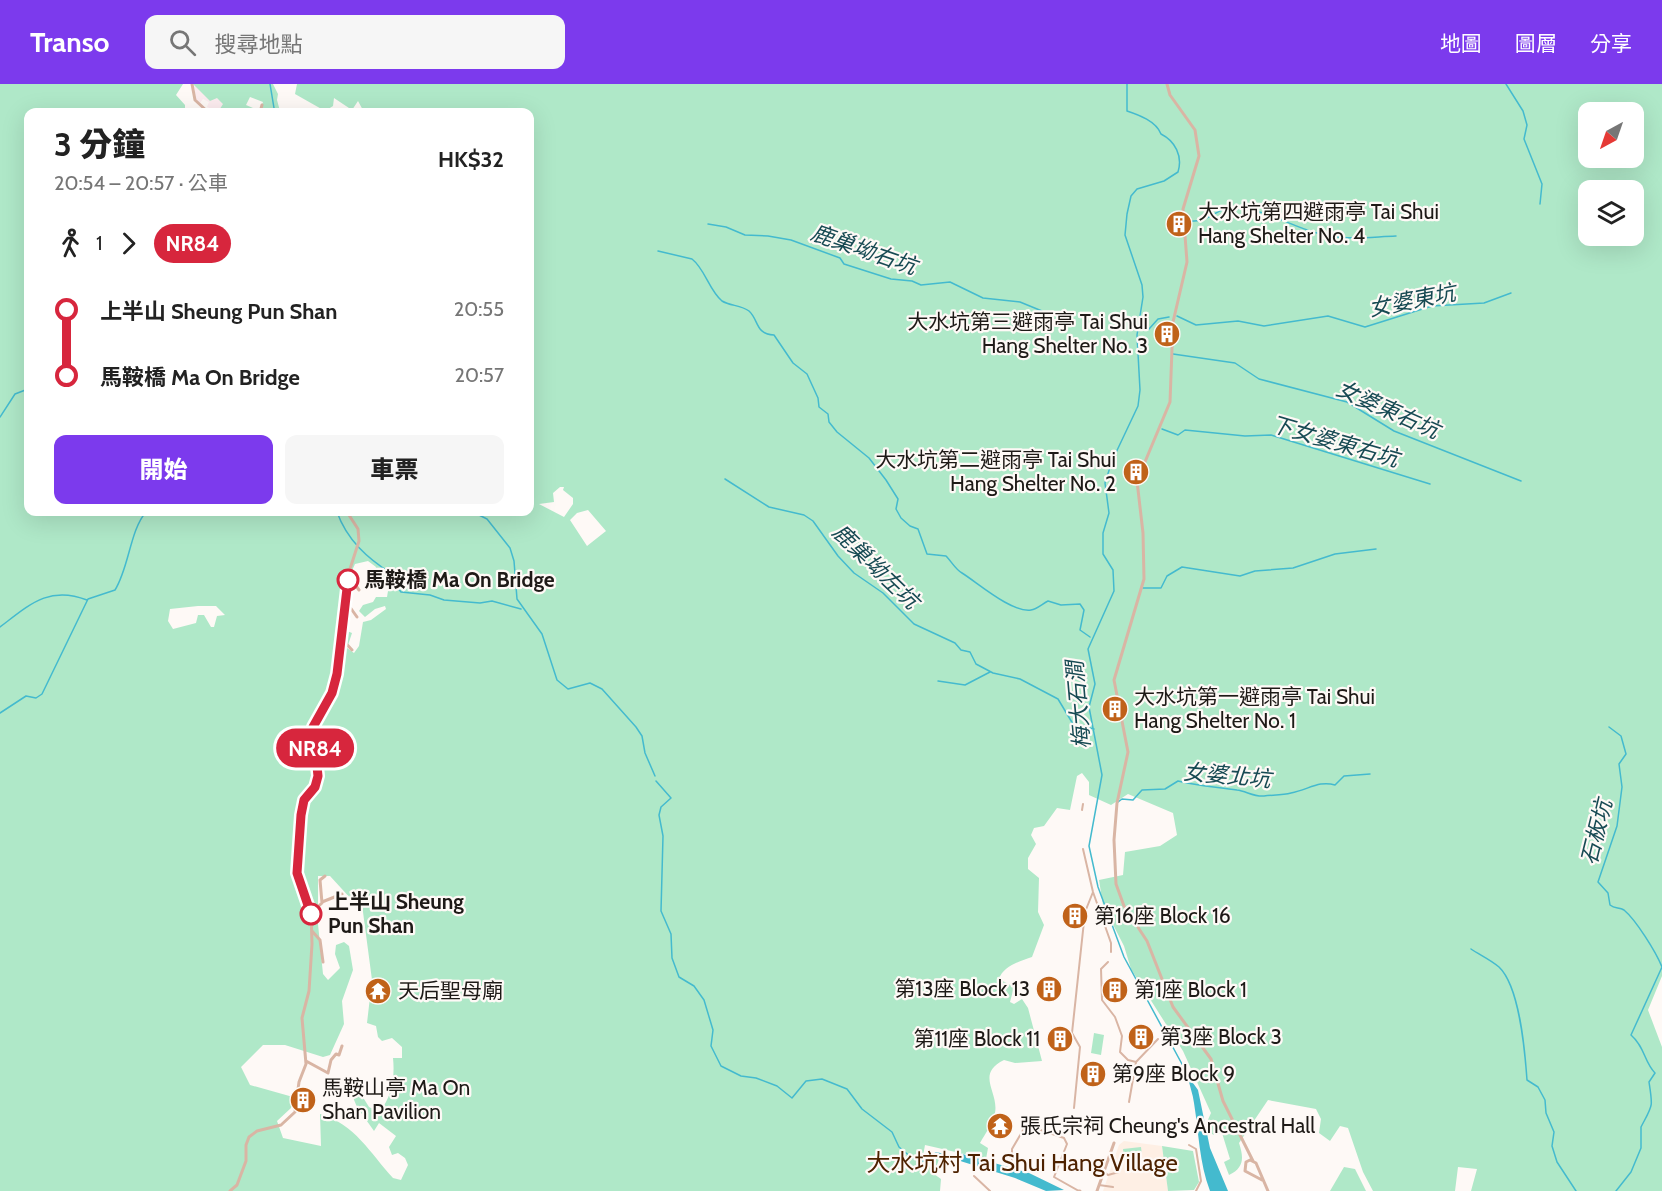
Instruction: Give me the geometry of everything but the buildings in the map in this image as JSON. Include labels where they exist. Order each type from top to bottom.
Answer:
[{"type":"street","points":[[192,84],[194,99],[204,108]]},
{"type":"street","points":[[1167,84],[1169,93],[1195,130],[1199,156],[1183,209],[1187,262],[1173,322],[1169,406],[1137,481],[1143,533],[1143,579],[1114,680],[1128,753],[1117,803],[1114,840],[1116,884],[1122,902],[1147,941],[1173,1008],[1211,1059],[1223,1101],[1242,1145],[1257,1165],[1268,1191]]},
{"type":"street","points":[[230,1191],[237,1185],[246,1161],[246,1145],[249,1137],[258,1130],[281,1125],[295,1112],[299,1082],[306,1061],[302,1018],[309,991],[312,931],[311,914],[297,873],[301,815],[304,800],[315,787],[318,776],[313,727],[336,681],[347,603],[348,575],[359,540],[358,529],[350,516]]},
{"type":"street","points":[[348,575],[359,590]]},
{"type":"street","points":[[347,603],[357,617]]},
{"type":"street","points":[[341,638],[352,650]]},
{"type":"street","points":[[1082,810],[1083,804]]},
{"type":"street","points":[[1083,849],[1093,892],[1112,943],[1111,952]]},
{"type":"street","points":[[322,902],[320,880],[325,876]]},
{"type":"street","points":[[1074,1108],[1080,1047],[1072,1033],[1085,912],[1093,892]]},
{"type":"street","points":[[311,914],[322,902],[342,894]]},
{"type":"street","points":[[312,931],[320,940],[323,962]]},
{"type":"street","points":[[1108,962],[1101,969],[1102,1000],[1115,1017],[1122,1036],[1120,1053],[1128,1060],[1136,1062]]},
{"type":"street","points":[[1129,1102],[1136,1062],[1158,1039]]},
{"type":"street","points":[[306,1061],[327,1073],[331,1060],[336,1054],[339,1055],[342,1046]]},
{"type":"street","points":[[1012,1160],[1012,1149],[1026,1125],[1064,1138],[1066,1144],[1054,1177],[1079,1191]]},
{"type":"street","points":[[1097,1191],[1114,1143]]},
{"type":"street","points":[[1189,1145],[1196,1149],[1201,1179],[1196,1191]]},
{"type":"street","points":[[1242,1145],[1244,1170],[1262,1180]]},
{"type":"street","points":[[1245,1163],[1253,1161]]},
{"type":"street","points":[[1250,1174],[1256,1172],[1257,1165]]},
{"type":"street","points":[[1104,1172],[1108,1175],[1119,1172]]},
{"type":"street","points":[[974,1176],[990,1191]]},
{"type":"street","points":[[1099,1185],[1113,1188]]},
{"type":"shaded area","points":[[194,84],[224,84],[225,103],[222,108],[209,108],[207,107],[209,102],[203,99],[200,103],[196,100]]},
{"type":"shaded area","points":[[1124,1141],[1162,1146],[1168,1191],[1103,1191],[1119,1145]]},
{"type":"green space","points":[[0,84],[183,84],[176,95],[185,105],[185,108],[24,108],[24,516],[534,516],[534,108],[362,108],[358,101],[353,108],[349,108],[334,98],[333,106],[320,108],[295,94],[297,84],[1662,84],[1662,976],[1648,1010],[1662,1047],[1662,1191],[1471,1191],[1477,1169],[1458,1167],[1455,1191],[1373,1191],[1363,1172],[1348,1128],[1340,1126],[1330,1141],[1319,1133],[1321,1119],[1316,1109],[1268,1100],[1239,1143],[1242,1162],[1238,1169],[1229,1175],[1224,1162],[1230,1159],[1222,1133],[1214,1135],[1208,1132],[1207,1122],[1211,1113],[1183,1051],[1131,969],[1124,946],[1103,905],[1099,880],[1123,875],[1125,852],[1160,846],[1177,835],[1173,813],[1128,794],[1111,805],[1089,795],[1089,782],[1082,773],[1077,776],[1070,810],[1057,808],[1044,826],[1034,828],[1031,835],[1036,844],[1028,858],[1028,869],[1039,878],[1038,912],[1044,925],[1032,957],[1008,967],[999,979],[1014,987],[1010,1002],[1014,1004],[1022,999],[1028,1008],[1042,1061],[1015,1063],[1004,1060],[995,1065],[991,1071],[989,1077],[995,1113],[980,1143],[988,1148],[986,1159],[925,1145],[923,1156],[939,1159],[934,1174],[941,1179],[940,1191],[0,1191]],"holes":[[[560,487],[564,487],[563,490],[573,498],[573,504],[564,517],[539,504],[554,502],[553,493]],[[588,510],[606,531],[587,546],[570,520],[577,513]],[[368,561],[376,567],[373,579],[384,579],[389,585],[387,597],[376,597],[373,602],[363,605],[359,611],[365,617],[375,609],[385,606],[386,609],[371,620],[363,622],[359,646],[354,653],[347,648],[352,633],[347,631],[351,614],[348,612],[351,573],[355,564]],[[216,606],[225,615],[217,616],[214,627],[211,627],[204,615],[198,615],[196,623],[173,629],[168,621],[170,609]],[[318,876],[330,876],[363,912],[372,980],[367,1023],[376,1026],[378,1037],[382,1041],[392,1038],[402,1047],[402,1058],[393,1058],[392,1087],[379,1112],[369,1107],[354,1083],[347,1083],[357,1107],[374,1131],[379,1123],[396,1136],[389,1147],[392,1155],[398,1153],[405,1158],[408,1165],[401,1180],[393,1178],[352,1132],[320,1114],[321,1146],[283,1138],[277,1121],[291,1108],[293,1097],[250,1085],[241,1067],[263,1045],[285,1045],[323,1057],[330,1055],[344,1024],[342,1001],[353,970],[349,946],[344,942],[336,945],[335,954],[340,968],[328,980],[323,974],[318,924]]]},
{"type":"green space","points":[[193,84],[273,84],[278,94],[279,108],[261,108],[263,102],[250,97],[246,105],[253,108],[220,108],[223,104],[217,98],[210,101]]},
{"type":"green space","points":[[1094,1033],[1104,1035],[1101,1055],[1091,1053]]},
{"type":"green space","points":[[1162,1146],[1193,1151],[1199,1182],[1194,1190],[1168,1191]]},
{"type":"green space","points":[[1141,1147],[1142,1156],[1124,1158],[1123,1149]]},
{"type":"green space","points":[[1344,1167],[1355,1169],[1366,1191],[1330,1191]]},
{"type":"water","points":[[1188,1076],[1198,1090],[1210,1148],[1228,1191],[1210,1191],[1206,1180]]},
{"type":"water","points":[[959,1153],[1029,1173],[1064,1190],[1046,1191],[1015,1178],[957,1160]]},
{"type":"waterway","points":[[270,84],[274,108]]},
{"type":"waterway","name":"梅大石澗","points":[[1127,84],[1127,111],[1151,122],[1159,129],[1177,150],[1179,166],[1178,172],[1164,181],[1137,189],[1131,196],[1127,214],[1125,235],[1142,285],[1143,297],[1137,335],[1140,390],[1138,406],[1112,461],[1105,483],[1109,513],[1103,533],[1103,554],[1113,570],[1114,591],[1088,649],[1095,684],[1089,707],[1102,775],[1089,846],[1098,887],[1124,957],[1189,1077]]},
{"type":"waterway","points":[[1506,84],[1523,111],[1527,125],[1524,139],[1542,184],[1540,204]]},
{"type":"waterway","points":[[1185,221],[1201,220],[1226,208],[1232,208],[1257,211],[1306,230],[1336,237],[1396,236]]},
{"type":"waterway","name":"鹿巢坳右坑","points":[[708,224],[726,227],[745,235],[791,240],[840,258],[844,264],[891,279],[912,281],[921,285],[950,282],[983,298],[1020,302],[1042,311]]},
{"type":"waterway","points":[[658,251],[692,259],[722,301],[749,311],[763,332],[774,335],[793,363],[807,374],[818,398],[819,407],[828,414],[829,422],[837,432],[869,458],[886,480],[898,499],[896,509],[901,518],[910,526],[918,529],[927,554],[946,556],[960,572],[995,596],[1023,610],[1037,608],[1048,601],[1061,605],[1080,604],[1084,610],[1080,630],[1090,637]]},
{"type":"waterway","name":"女婆東坑","points":[[1177,316],[1196,325],[1238,321],[1264,326],[1328,316],[1365,327],[1432,306],[1484,303],[1511,293]]},
{"type":"waterway","points":[[1139,330],[1149,329],[1158,319],[1169,317]]},
{"type":"waterway","name":"女婆東右坑","points":[[1173,354],[1235,363],[1259,379],[1347,402],[1394,431],[1521,481]]},
{"type":"waterway","points":[[0,417],[15,394],[24,391]]},
{"type":"waterway","name":"下女婆東右坑","points":[[1162,429],[1178,435],[1185,430],[1245,436],[1271,435],[1430,484]]},
{"type":"waterway","name":"鹿巢坳左坑","points":[[725,479],[769,507],[804,515],[813,521],[838,556],[854,573],[883,593],[914,624],[955,643],[961,650],[970,652],[976,664],[993,673],[1020,679],[1058,699],[1073,724],[1094,729]]},
{"type":"waterway","points":[[0,713],[26,696],[36,698],[42,694],[88,599],[115,590],[124,571],[136,529],[144,516]]},
{"type":"waterway","points":[[339,516],[352,540],[374,562],[392,574],[394,583],[401,592],[430,595],[444,600],[480,603],[492,601],[521,609]]},
{"type":"waterway","points":[[481,516],[487,519],[510,548],[514,561],[517,599],[542,634],[557,680],[568,689],[590,683],[602,689],[642,736],[645,753],[655,776]]},
{"type":"waterway","points":[[1143,588],[1161,588],[1167,576],[1182,567],[1240,576],[1255,571],[1293,568],[1335,554],[1376,549]]},
{"type":"waterway","points":[[0,627],[20,611],[50,596],[74,596],[87,600]]},
{"type":"waterway","points":[[938,681],[965,685],[990,672]]},
{"type":"waterway","name":"石板坑","points":[[1609,727],[1621,736],[1626,754],[1619,764],[1622,787],[1617,826],[1598,882],[1608,893],[1610,905],[1624,910],[1634,921],[1651,945],[1662,967],[1631,1035],[1639,1044],[1655,1073],[1649,1082],[1651,1106],[1641,1127],[1641,1148],[1631,1172],[1616,1191]]},
{"type":"waterway","name":"女婆北坑","points":[[1118,802],[1122,799],[1133,800],[1142,790],[1165,789],[1178,781],[1264,796],[1288,794],[1324,784],[1335,785],[1344,776],[1370,774]]},
{"type":"waterway","points":[[656,781],[671,798],[661,807],[659,815],[663,836],[661,911],[671,934],[672,958],[679,977],[694,986],[704,1000],[713,1030],[711,1046],[721,1066],[741,1076],[756,1078],[777,1086],[792,1098],[806,1081],[822,1079],[847,1089],[862,1109],[892,1132],[899,1147],[912,1158],[923,1161],[936,1153],[960,1157]]},
{"type":"waterway","points":[[1471,949],[1499,967],[1512,989],[1520,1020],[1527,1080],[1538,1087],[1545,1100],[1546,1113],[1554,1132],[1552,1146],[1557,1162],[1576,1191]]},
{"type":"bus line","name":"NR84","points":[[311,914],[297,873],[301,815],[304,800],[315,787],[318,776],[319,766],[313,727],[332,693],[337,674],[348,580]]},
{"type":"place","name":"大水坑第四避雨亭 Tai Shui Hang Shelter No. 4","points":[[1179,224]]},
{"type":"place","name":"大水坑第三避雨亭 Tai Shui Hang Shelter No. 3","points":[[1167,334]]},
{"type":"place","name":"大水坑第二避雨亭 Tai Shui Hang Shelter No. 2","points":[[1136,472]]},
{"type":"place","name":"馬鞍橋 Ma On Bridge","points":[[348,580]]},
{"type":"place","name":"大水坑第一避雨亭 Tai Shui Hang Shelter No. 1","points":[[1115,709]]},
{"type":"place","name":"上半山 Sheung Pun Shan","points":[[311,914]]},
{"type":"place","name":"第16座 Block 16","points":[[1075,916]]},
{"type":"place","name":"第13座 Block 13","points":[[1049,989]]},
{"type":"place","name":"第1座 Block 1","points":[[1115,990]]},
{"type":"place","name":"天后聖母廟","points":[[378,991]]},
{"type":"place","name":"第3座 Block 3","points":[[1141,1037]]},
{"type":"place","name":"第11座 Block 11","points":[[1060,1039]]},
{"type":"place","name":"第9座 Block 9","points":[[1093,1074]]},
{"type":"place","name":"馬鞍山亭 Ma On Shan Pavilion","points":[[303,1100]]},
{"type":"place","name":"張氏宗祠 Cheung's Ancestral Hall","points":[[1000,1126]]},
{"type":"district","name":"大水坑村 Tai Shui Hang Village","points":[[1022,1163]]}]
